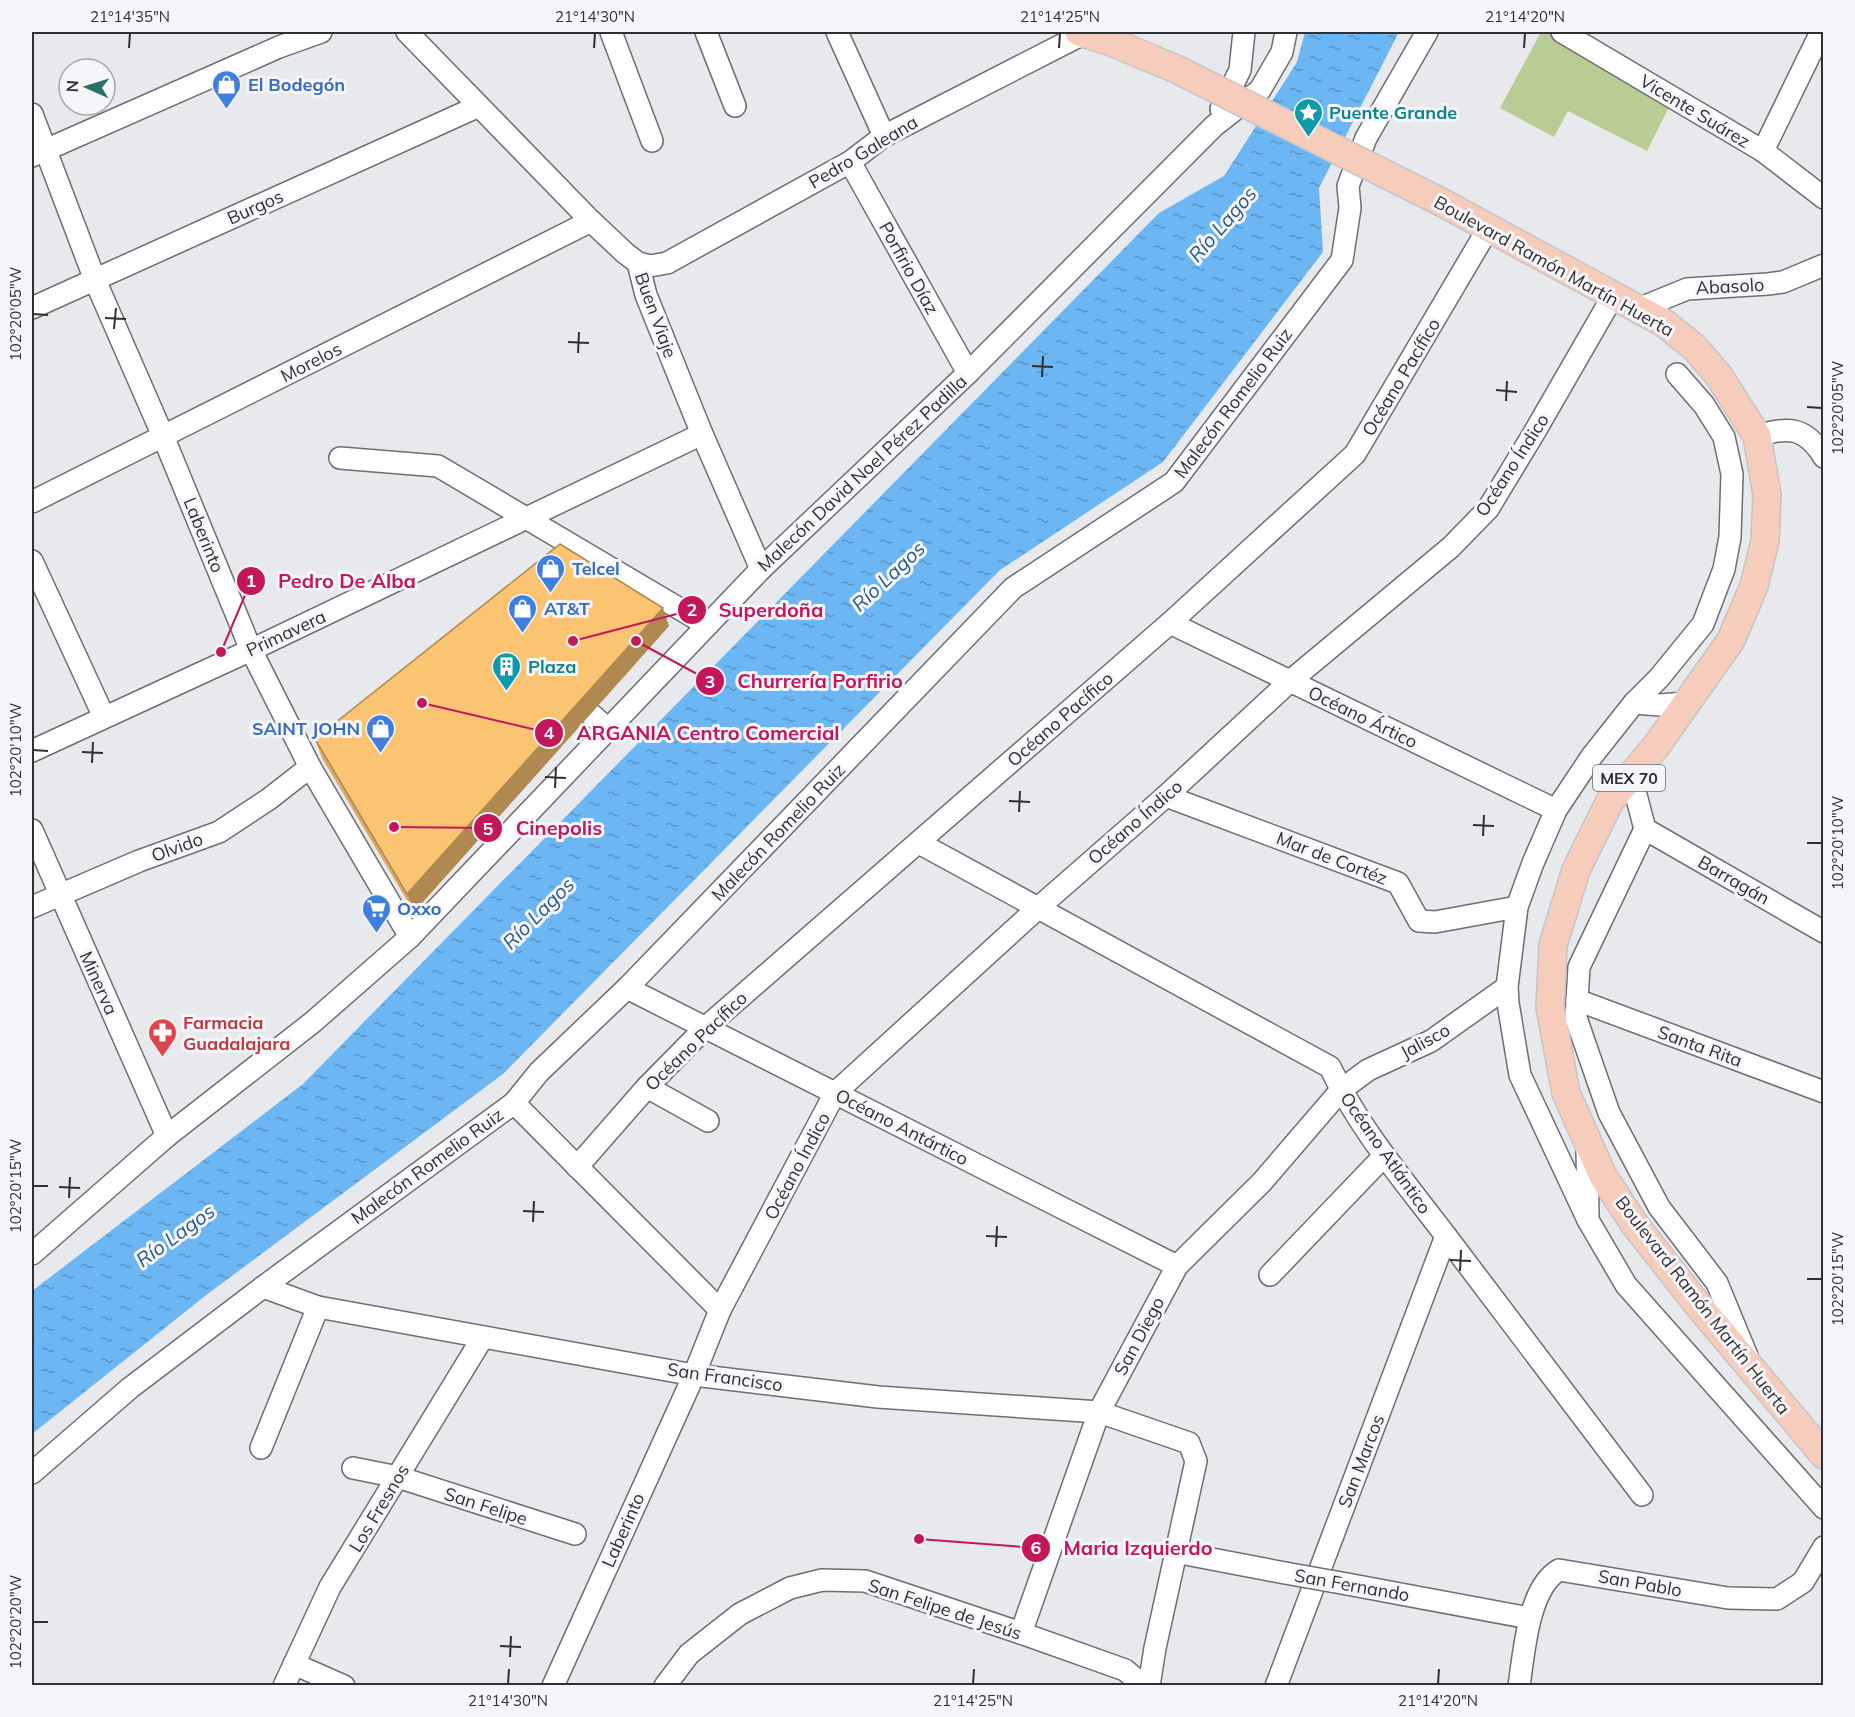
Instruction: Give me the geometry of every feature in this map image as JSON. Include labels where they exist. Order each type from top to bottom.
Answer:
[{"type":"main road","name":"Boulevard Ramón Martín Huerta","points":[[1091,34],[1176,69],[1443,203],[1664,323],[1695,348],[1719,376],[1757,436],[1767,495],[1765,541],[1754,586],[1731,640],[1657,745],[1610,801],[1576,870],[1553,945],[1550,1007],[1566,1093],[1603,1176],[1635,1225],[1756,1376],[1824,1455]]},
{"type":"street","points":[[38,153],[276,39],[321,32]]},
{"type":"street","name":"Buen Viaje","points":[[407,32],[591,221],[638,263],[646,295],[702,434],[761,569]]},
{"type":"street","points":[[611,32],[652,141]]},
{"type":"street","points":[[706,32],[735,106]]},
{"type":"street","points":[[837,32],[884,136]]},
{"type":"street","points":[[1214,126],[1240,70],[1244,32]]},
{"type":"street","points":[[1214,126],[1260,90],[1282,52],[1286,32]]},
{"type":"street","name":"Malecón Romelio Ruiz","points":[[32,1473],[130,1388],[263,1287],[514,1103],[539,1072],[627,988],[1013,588],[1174,482],[1342,260],[1350,208],[1348,186],[1366,138],[1427,32]]},
{"type":"street","name":"Vicente Suárez","points":[[1562,32],[1763,152],[1824,198]]},
{"type":"street","points":[[1763,152],[1821,32]]},
{"type":"street","name":"Pedro Galeana","points":[[638,263],[650,266],[667,262],[850,162],[884,136],[1091,34]]},
{"type":"street","name":"Burgos","points":[[32,308],[479,106]]},
{"type":"street","name":"Laberinto","points":[[32,114],[38,153],[163,436],[251,650],[310,767],[410,937]]},
{"type":"street","name":"Malecón David Noel Pérez Padilla","points":[[32,1254],[167,1136],[313,1022],[410,937],[761,569],[968,374],[1214,126]]},
{"type":"street","name":"Porfirio Díaz","points":[[850,162],[968,374]]},
{"type":"street","name":"Morelos","points":[[32,502],[591,221]]},
{"type":"street","name":"Océano Pacífico","points":[[577,1167],[647,1087],[705,1029],[1170,623],[1356,454],[1489,227]]},
{"type":"street","name":"Abasolo","points":[[1638,309],[1687,289],[1783,282],[1824,265]]},
{"type":"street","name":"Océano Índico","points":[[694,1375],[720,1310],[835,1093],[1038,908],[1166,796],[1289,682],[1451,547],[1488,509],[1613,296]]},
{"type":"street","points":[[1677,374],[1704,405],[1724,437],[1732,474],[1730,537],[1724,569],[1703,624],[1659,678],[1634,703],[1592,756],[1556,810],[1533,862],[1517,907],[1507,987],[1508,1003],[1520,1075],[1588,1220],[1626,1286],[1824,1508]]},
{"type":"street","points":[[1757,436],[1777,430],[1799,432],[1818,447],[1824,457]]},
{"type":"street","name":"Primavera","points":[[32,751],[251,650],[702,434]]},
{"type":"street","points":[[340,458],[438,466],[707,625]]},
{"type":"street","points":[[32,561],[104,717]]},
{"type":"street","name":"Océano Ártico","points":[[1170,623],[1556,810]]},
{"type":"street","points":[[552,680],[608,729]]},
{"type":"street","points":[[1634,703],[1660,705],[1685,703]]},
{"type":"street","name":"Olvido","points":[[32,907],[139,861],[219,832],[269,799],[310,767]]},
{"type":"street","points":[[1631,776],[1645,829],[1579,967],[1576,1018],[1608,1113],[1659,1207],[1717,1283],[1756,1376]]},
{"type":"street","name":"Mar de Cortéz","points":[[1166,796],[1398,883],[1419,921],[1435,922],[1517,907]]},
{"type":"street","name":"Barragán","points":[[1645,829],[1824,932]]},
{"type":"street","name":"Minerva","points":[[32,830],[167,1136]]},
{"type":"street","name":"Océano Atlántico","points":[[919,843],[1330,1067],[1341,1090],[1384,1156],[1642,1495]]},
{"type":"street","name":"Jalisco","points":[[1341,1090],[1368,1070],[1431,1041],[1507,987]]},
{"type":"street","name":"Océano Antártico","points":[[627,988],[1177,1266]]},
{"type":"street","name":"Santa Rita","points":[[1577,1000],[1824,1092]]},
{"type":"street","points":[[647,1087],[708,1121]]},
{"type":"street","name":"San Diego","points":[[1021,1633],[1099,1412],[1177,1266],[1262,1182],[1341,1090]]},
{"type":"street","points":[[514,1103],[720,1310]]},
{"type":"street","points":[[1586,1139],[1588,1220]]},
{"type":"street","points":[[1270,1275],[1384,1156]]},
{"type":"street","name":"San Marcos","points":[[1276,1686],[1446,1236]]},
{"type":"street","name":"San Francisco","points":[[263,1287],[318,1307],[694,1375],[878,1397],[1099,1412],[1190,1443],[1196,1461],[1175,1552]]},
{"type":"street","points":[[261,1448],[318,1307]]},
{"type":"street","name":"Los Fresnos","points":[[284,1686],[330,1587],[483,1337]]},
{"type":"street","name":"Laberinto","points":[[553,1686],[694,1375]]},
{"type":"street","name":"San Felipe","points":[[353,1468],[398,1477],[575,1534]]},
{"type":"street","name":"San Pablo","points":[[1519,1686],[1529,1618],[1548,1576],[1559,1570],[1728,1598],[1777,1599],[1803,1582],[1824,1547]]},
{"type":"street","points":[[1149,1686],[1175,1552]]},
{"type":"street","name":"San Fernando","points":[[1175,1552],[1529,1618]]},
{"type":"street","name":"San Felipe de Jesús","points":[[665,1686],[689,1654],[740,1614],[790,1588],[822,1580],[865,1581],[1125,1670],[1143,1686]]},
{"type":"street","points":[[294,1664],[344,1686]]},
{"type":"green space","points":[[1541,32],[1549,32],[1671,103],[1647,151],[1568,111],[1554,137],[1500,108]]},
{"type":"water","name":"Río Lagos","points":[[1305,32],[1399,32],[1319,188],[1323,252],[1163,462],[1000,570],[503,1074],[205,1296],[32,1434],[32,1291],[303,1084],[1159,213],[1224,176],[1297,62]]},
{"type":"building","name":"Plaza","points":[[560,544],[663,608],[407,894],[315,739]]},
{"type":"place","name":"El Bodegón","points":[[227,110]]},
{"type":"place","name":"Puente Grande","points":[[1308,138]]},
{"type":"place","name":"Telcel","points":[[551,594]]},
{"type":"place","name":"AT&T","points":[[523,634]]},
{"type":"place","name":"Superdoña","points":[[573,641]]},
{"type":"place","name":"Churrería Porfirio","points":[[636,641]]},
{"type":"place","name":"Pedro De Alba","points":[[221,652]]},
{"type":"place","name":"Plaza","points":[[507,692]]},
{"type":"place","name":"ARGANIA Centro Comercial","points":[[422,703]]},
{"type":"place","name":"SAINT JOHN","points":[[381,754]]},
{"type":"place","name":"Cinepolis","points":[[394,827]]},
{"type":"place","name":"Oxxo","points":[[376,934]]},
{"type":"place","name":"Farmacia Guadalajara","points":[[162,1058]]},
{"type":"place","name":"Maria Izquierdo","points":[[919,1539]]}]
